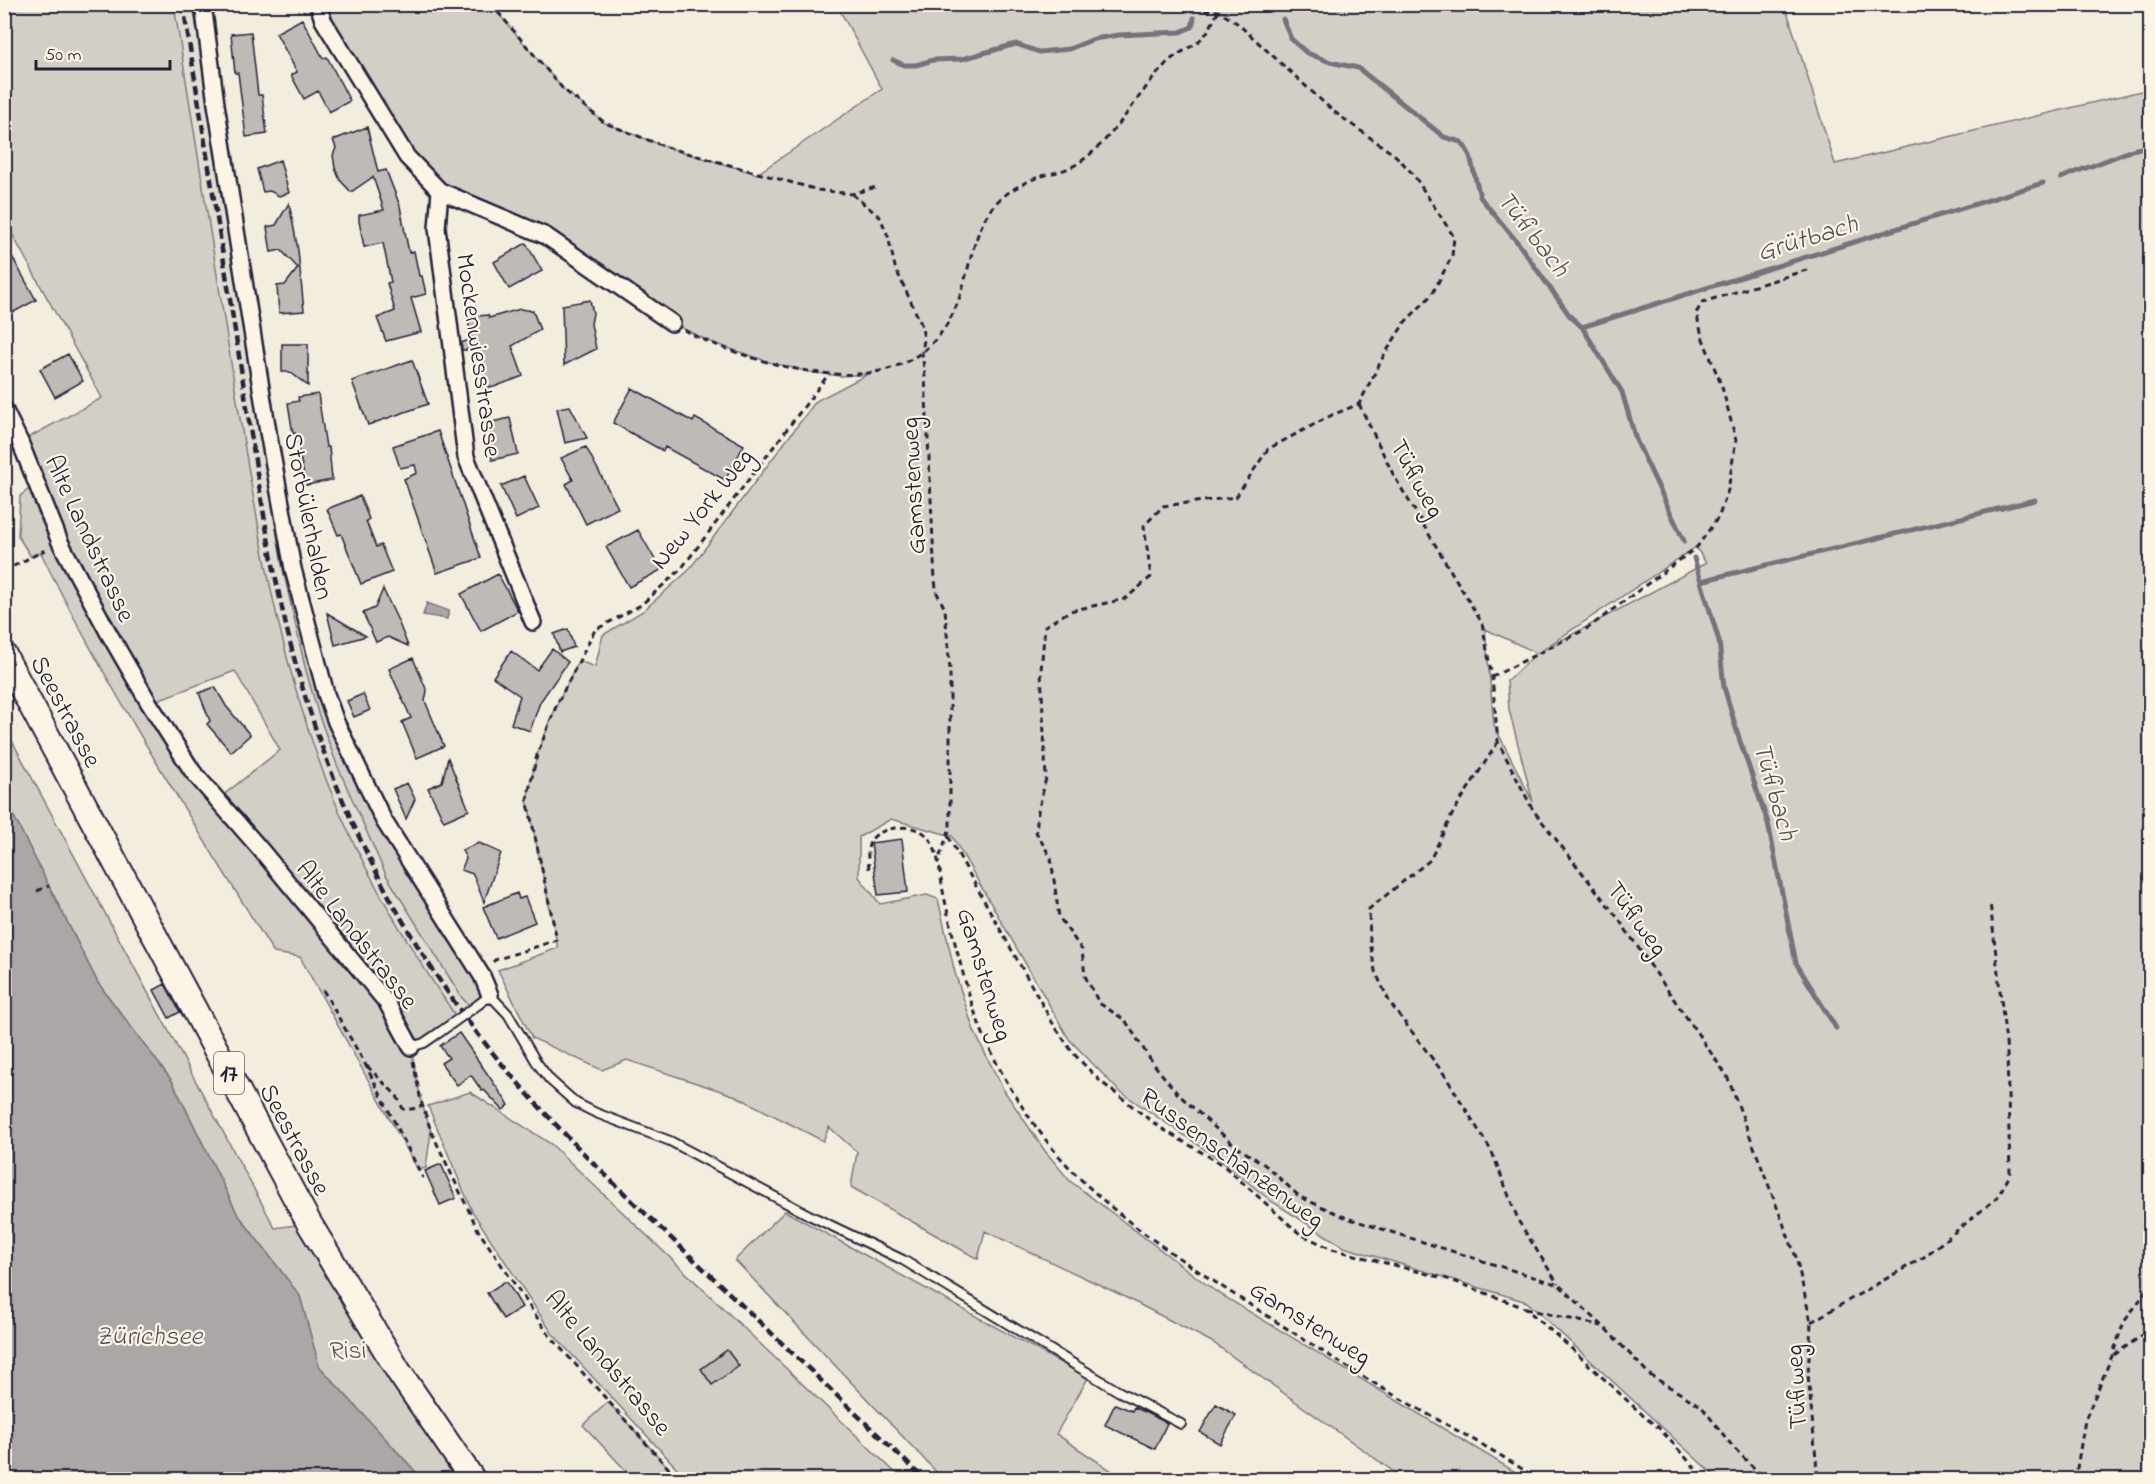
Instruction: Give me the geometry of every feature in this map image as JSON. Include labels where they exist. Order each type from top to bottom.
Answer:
[{"type":"main road","name":"Seestrasse","points":[[4,655],[309,1223],[399,1372],[473,1479]]},
{"type":"street","name":"Storbülerhalden","points":[[203,4],[218,116],[276,477],[293,568],[326,694],[336,722],[384,820],[482,976],[484,1000]]},
{"type":"street","points":[[318,4],[323,20],[407,157],[440,191],[546,236],[672,323]]},
{"type":"street","name":"Mockenwiesstrasse","points":[[440,191],[437,228],[466,457],[533,622]]},
{"type":"street","name":"Alte Landstrasse","points":[[4,409],[20,442],[60,542],[134,678],[193,772],[367,977],[397,1018],[411,1047]]},
{"type":"lane","points":[[411,1047],[424,1043],[484,1000],[508,1014],[537,1063],[550,1080],[576,1103],[670,1141],[809,1215],[903,1260],[1118,1391],[1181,1424]]},
{"type":"path","points":[[491,4],[563,89],[605,123],[666,147],[818,190],[852,194],[876,187]]},
{"type":"path","points":[[1152,4],[1218,11],[1248,32],[1333,111],[1396,156],[1413,174],[1454,237],[1452,256],[1431,296],[1405,322],[1383,357],[1359,404],[1332,415],[1268,449],[1236,497],[1164,506],[1144,526],[1151,577],[1125,599],[1070,611],[1046,626],[1041,670],[1046,778],[1036,832],[1051,858],[1059,917],[1082,950],[1085,976],[1099,1003],[1125,1020],[1152,1062],[1177,1093],[1234,1145],[1265,1166],[1300,1197],[1347,1218],[1559,1285]]},
{"type":"path","points":[[672,323],[710,342],[750,357],[828,375],[854,375],[888,369],[908,361],[922,352],[940,333],[955,309],[979,234],[993,207],[1016,188],[1041,176],[1065,170],[1087,156],[1118,126],[1167,63],[1206,34],[1222,4]]},
{"type":"path","name":"Gamstenweg","points":[[852,194],[880,217],[888,236],[895,267],[922,326],[935,581],[937,593],[945,609],[950,666],[948,836],[938,862],[965,980],[984,1039],[1000,1070],[1028,1115],[1074,1172],[1120,1215],[1180,1259],[1358,1373],[1539,1479]]},
{"type":"path","points":[[1492,677],[1588,628],[1696,547],[1709,533],[1719,516],[1728,490],[1736,440],[1722,387],[1703,339],[1696,313],[1703,302],[1810,269]]},
{"type":"path","name":"New York Weg","points":[[482,976],[495,960],[557,940],[527,799],[537,755],[557,704],[595,630],[640,605],[681,569],[828,375]]},
{"type":"path","name":"Tüfiweg","points":[[1359,404],[1394,476],[1482,623],[1492,677],[1498,742],[1533,810],[1617,917],[1727,1076],[1796,1257],[1811,1322],[1808,1375],[1818,1479]]},
{"type":"path","points":[[4,571],[60,542]]},
{"type":"path","points":[[1498,742],[1454,811],[1430,860],[1368,909],[1375,971],[1390,1003],[1444,1074],[1492,1152],[1519,1222],[1559,1285],[1604,1327],[1650,1376],[1701,1406],[1733,1448],[1766,1479]]},
{"type":"path","points":[[869,869],[868,848],[871,840],[878,834],[893,828],[913,829],[924,833],[931,841],[938,862]]},
{"type":"path","name":"Russenschanzenweg","points":[[948,836],[1052,1022],[1085,1068],[1100,1081],[1159,1127],[1223,1165],[1300,1234],[1332,1249],[1451,1280],[1525,1308],[1658,1427],[1706,1479]]},
{"type":"path","points":[[38,891],[49,886]]},
{"type":"path","points":[[1811,1322],[1924,1257],[1997,1198],[2010,1175],[2007,1052],[1990,902]]},
{"type":"path","points":[[323,990],[364,1062],[423,1178]]},
{"type":"path","name":"Alte Landstrasse","points":[[411,1047],[422,1106],[431,1131],[478,1230],[549,1335],[679,1479]]},
{"type":"path","points":[[364,1062],[397,1096],[403,1108],[412,1109],[422,1106]]},
{"type":"path","points":[[2075,1479],[2085,1419],[2124,1322],[2151,1286]]},
{"type":"path","points":[[1525,1308],[1604,1327]]},
{"type":"path","points":[[2112,1356],[2151,1330]]},
{"type":"path","points":[[628,1479],[637,1476],[660,1479]]},
{"type":"shaded area","points":[[174,5],[193,5],[282,565],[305,667],[318,713],[337,765],[386,875],[430,948],[462,998],[469,1005],[455,1015],[403,935],[351,839],[303,716],[289,668],[268,579]]},
{"type":"green space","points":[[4,5],[174,5],[219,293],[261,540],[296,690],[329,787],[355,847],[402,933],[455,1015],[440,1032],[411,1048],[421,1101],[431,1131],[426,1168],[418,1170],[300,957],[274,953],[123,706],[41,553],[31,557],[18,536],[20,496],[37,483],[20,442],[102,398],[5,221]],"holes":[[[235,671],[280,750],[217,800],[149,703]]]},
{"type":"green space","points":[[193,5],[203,5],[268,432],[326,694],[384,821],[490,995],[469,1005],[462,998],[386,875],[337,765],[318,713],[305,667],[282,565]]},
{"type":"green space","points":[[318,5],[491,5],[563,89],[605,123],[666,147],[757,174],[882,89],[837,5],[1742,5],[1738,9],[1785,5],[1835,164],[2150,89],[2150,1479],[1718,1479],[1527,1302],[1344,1247],[1271,1201],[1220,1160],[1118,1090],[1069,1039],[952,836],[891,819],[859,837],[859,877],[880,904],[927,895],[938,899],[955,973],[974,1031],[1003,1089],[1045,1151],[1070,1181],[1215,1291],[1527,1479],[1404,1479],[1212,1342],[1119,1294],[985,1231],[978,1259],[851,1187],[857,1152],[829,1127],[823,1141],[736,1096],[627,1060],[602,1070],[532,1038],[498,970],[558,948],[527,799],[537,755],[557,704],[579,661],[595,667],[603,635],[643,611],[688,571],[816,401],[868,374],[840,376],[810,372],[772,363],[710,342],[672,323],[546,236],[440,191],[407,157]],"holes":[[[1696,547],[1706,563],[1545,649],[1545,648]],[[1485,629],[1537,653],[1507,681],[1509,710],[1533,802],[1494,725]]]},
{"type":"green space","name":"Risi","points":[[4,726],[275,1228],[309,1223],[472,1479],[420,1479],[319,1366],[300,1296],[237,1213],[172,1081],[98,983],[5,799]]},
{"type":"green space","points":[[470,1092],[551,1144],[902,1479],[687,1479],[552,1333],[472,1211],[428,1106]]},
{"type":"green space","points":[[785,1211],[1088,1378],[1056,1434],[1124,1479],[943,1479],[735,1260]]},
{"type":"green space","points":[[608,1402],[679,1479],[628,1479],[631,1476],[583,1425]]},
{"type":"water","points":[[427,603],[449,611],[447,619],[423,615]]},
{"type":"water","name":"Zürichsee","points":[[5,799],[98,983],[172,1081],[237,1213],[300,1296],[319,1366],[420,1479],[5,1479]]},
{"type":"building","points":[[302,19],[323,58],[327,57],[350,101],[329,112],[318,91],[304,99],[291,75],[297,72],[276,33]]},
{"type":"building","points":[[251,32],[258,95],[262,95],[267,134],[246,137],[231,34]]},
{"type":"building","points":[[367,127],[378,172],[386,170],[400,206],[409,253],[414,251],[419,276],[422,276],[426,294],[411,298],[421,332],[386,341],[377,318],[395,311],[387,283],[391,282],[383,243],[364,247],[359,221],[359,215],[384,210],[373,177],[351,192],[340,180],[333,155],[336,148],[333,140]]},
{"type":"building","points":[[280,160],[289,193],[279,196],[270,191],[263,192],[257,169]]},
{"type":"building","points":[[289,203],[298,250],[304,311],[279,313],[277,286],[285,285],[298,268],[281,250],[271,252],[267,227],[276,225]]},
{"type":"building","points":[[4,242],[36,300],[12,313],[4,298]]},
{"type":"building","points":[[526,243],[542,271],[509,289],[494,262]]},
{"type":"building","points":[[590,300],[593,313],[591,324],[596,349],[564,365],[562,305]]},
{"type":"building","points":[[520,309],[533,311],[540,330],[512,346],[523,376],[494,387],[478,388],[475,350],[462,350],[461,343],[472,339],[467,317],[488,315],[489,318]]},
{"type":"building","points":[[282,344],[308,344],[308,386],[290,372],[282,372]]},
{"type":"building","points":[[68,354],[83,381],[55,397],[40,369]]},
{"type":"building","points":[[412,360],[428,404],[368,425],[352,381]]},
{"type":"building","points":[[632,388],[693,422],[695,418],[744,445],[725,480],[665,447],[663,451],[613,423]]},
{"type":"building","points":[[318,394],[326,447],[329,447],[332,480],[306,485],[288,403],[299,401],[298,397]]},
{"type":"building","points":[[570,406],[587,438],[565,443],[557,408]]},
{"type":"building","points":[[510,418],[518,454],[492,460],[483,424]]},
{"type":"building","points":[[438,431],[481,558],[437,573],[404,479],[417,473],[415,465],[400,468],[393,446]]},
{"type":"building","points":[[586,447],[618,508],[586,524],[566,484],[573,480],[561,458]]},
{"type":"building","points":[[524,476],[539,508],[516,519],[501,486]]},
{"type":"building","points":[[360,496],[376,547],[381,545],[392,572],[361,584],[341,534],[338,535],[327,509]]},
{"type":"building","points":[[638,530],[661,570],[629,587],[606,547]]},
{"type":"building","points":[[498,574],[518,611],[481,631],[461,594]]},
{"type":"building","points":[[383,589],[408,646],[388,637],[376,642],[363,613],[375,608]]},
{"type":"building","points":[[327,613],[366,636],[335,645]]},
{"type":"building","points":[[568,629],[574,647],[560,652],[554,634]]},
{"type":"building","points":[[552,649],[568,662],[540,702],[530,731],[511,724],[520,696],[493,677],[511,651],[537,670]]},
{"type":"building","points":[[413,658],[427,691],[425,701],[444,746],[417,758],[402,722],[411,718],[389,669]]},
{"type":"building","points":[[215,687],[226,706],[250,735],[231,752],[207,724],[210,721],[199,693]]},
{"type":"building","points":[[363,694],[370,710],[354,717],[347,701]]},
{"type":"building","points":[[448,758],[469,810],[444,821],[428,788],[442,782]]},
{"type":"building","points":[[407,783],[415,799],[406,819],[393,789]]},
{"type":"building","points":[[902,839],[908,892],[878,895],[871,843]]},
{"type":"building","points":[[479,843],[501,853],[484,902],[473,874],[461,870],[466,859],[462,850]]},
{"type":"building","points":[[517,893],[519,899],[525,897],[535,922],[496,938],[483,907]]},
{"type":"building","points":[[165,984],[180,1012],[169,1018],[154,990]]},
{"type":"building","points":[[459,1033],[509,1105],[503,1110],[484,1090],[482,1091],[471,1075],[457,1085],[441,1063],[449,1058],[440,1046]]},
{"type":"building","points":[[441,1164],[456,1198],[440,1205],[425,1171]]},
{"type":"building","points":[[507,1282],[522,1307],[503,1319],[487,1293]]},
{"type":"building","points":[[727,1350],[739,1366],[712,1385],[701,1369]]},
{"type":"building","points":[[1115,1404],[1132,1411],[1134,1407],[1167,1423],[1155,1449],[1105,1425]]},
{"type":"building","points":[[1216,1404],[1236,1415],[1220,1444],[1200,1432]]},
{"type":"waterway","points":[[893,60],[904,65],[916,65],[933,60],[962,59],[1016,44],[1039,52],[1069,49],[1094,39],[1119,35],[1180,32],[1192,27],[1194,18]]},
{"type":"waterway","name":"Tüfibach","points":[[1283,19],[1291,39],[1307,53],[1330,62],[1358,68],[1444,137],[1461,142],[1465,147],[1470,156],[1480,197],[1518,243],[1570,316],[1582,327],[1622,392],[1636,440],[1684,541]]},
{"type":"waterway","name":"Grütbach","points":[[2061,178],[2132,150],[2150,146]]},
{"type":"waterway","name":"Grütbach","points":[[1582,327],[2043,183]]},
{"type":"waterway","points":[[1701,581],[2035,500]]},
{"type":"waterway","name":"Tüfibach","points":[[1694,558],[1719,641],[1724,687],[1768,823],[1796,963],[1836,1028]]},
{"type":"railway","points":[[183,4],[263,507],[283,615],[306,701],[323,751],[343,800],[389,896],[443,986],[498,1060],[523,1089],[604,1173],[925,1480]]}]
